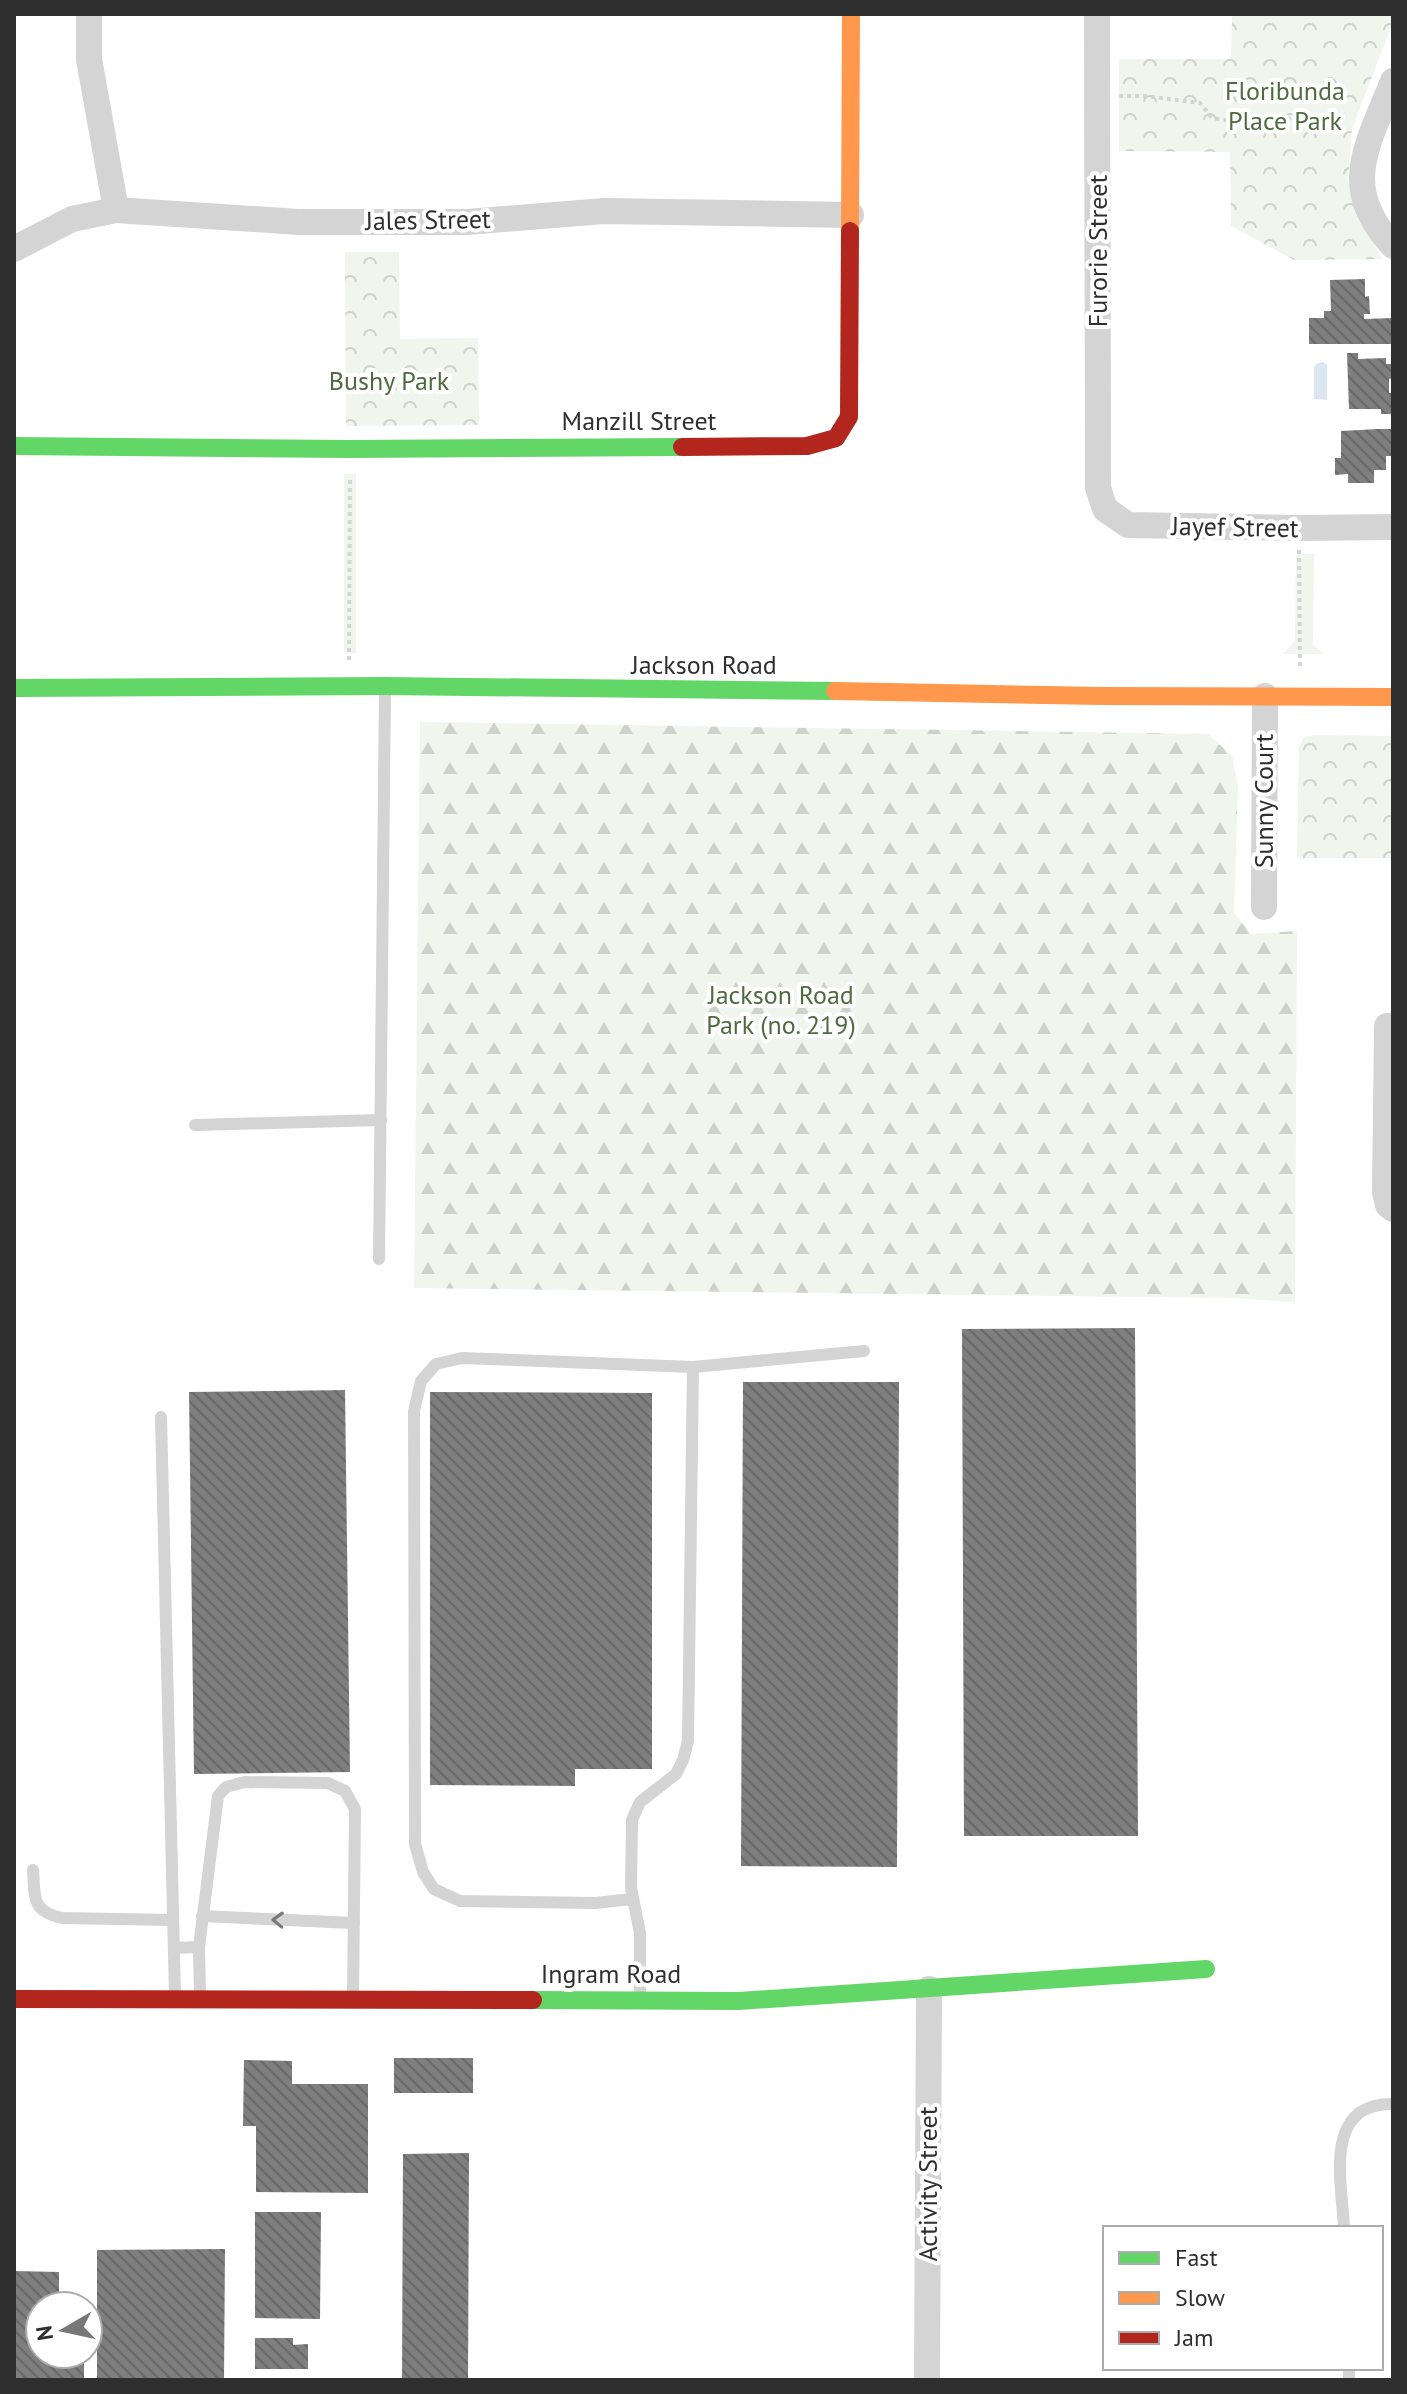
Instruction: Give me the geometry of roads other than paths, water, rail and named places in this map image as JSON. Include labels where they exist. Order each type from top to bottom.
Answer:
[{"type":"street","points":[[89,14],[89,59],[116,210]]},
{"type":"street","name":"Manzill Street","points":[[14,446],[350,449],[807,446],[836,438],[849,417],[851,14]]},
{"type":"street","name":"Furorie Street","points":[[1097,14],[1098,488]]},
{"type":"street","points":[[1393,81],[1368,144],[1360,178],[1368,214],[1393,246]]},
{"type":"street","name":"Jales Street","points":[[14,249],[72,219],[116,210],[299,222],[467,222],[604,211],[851,215]]},
{"type":"street","name":"Jayef Street","points":[[1098,488],[1105,509],[1128,525],[1393,527]]},
{"type":"street","name":"Jackson Road","points":[[14,688],[385,686],[1393,697]]},
{"type":"street","name":"Sunny Court","points":[[1264,907],[1265,696]]},
{"type":"street","points":[[1393,1026],[1387,1026],[1385,1192],[1388,1205],[1393,1209]]},
{"type":"street","name":"Ingram Road","points":[[14,1999],[739,2001],[1206,1969]]},
{"type":"street","name":"Activity Street","points":[[927,2380],[929,1989]]},
{"type":"lane","points":[[379,1259],[385,686]]},
{"type":"lane","points":[[195,1125],[381,1120]]},
{"type":"lane","points":[[632,1899],[595,1903],[460,1901],[434,1889],[423,1872],[415,1844],[414,1411],[421,1381],[436,1364],[462,1358],[693,1367],[864,1351]]},
{"type":"lane","points":[[640,2000],[640,1933],[632,1899],[632,1820],[640,1802],[676,1774],[688,1741],[693,1367]]},
{"type":"lane","points":[[161,1417],[175,1999]]},
{"type":"lane","points":[[201,1999],[199,1947],[218,1796],[226,1787],[245,1782],[328,1783],[345,1791],[355,1809],[353,1999]]},
{"type":"lane","points":[[33,1870],[39,1909],[50,1915],[62,1918],[173,1920]]},
{"type":"lane","points":[[202,1916],[354,1923]]},
{"type":"lane","points":[[174,1948],[199,1947]]},
{"type":"lane","points":[[1344,2226],[1338,2165],[1344,2134],[1357,2113],[1382,2104],[1393,2104]]},
{"type":"park label","name":"Floribunda Place Park","points":[[1285,106]]},
{"type":"park label","name":"Bushy Park","points":[[389,381]]},
{"type":"park label","name":"Jackson Road Park (no. 219)","points":[[781,1010]]}]
